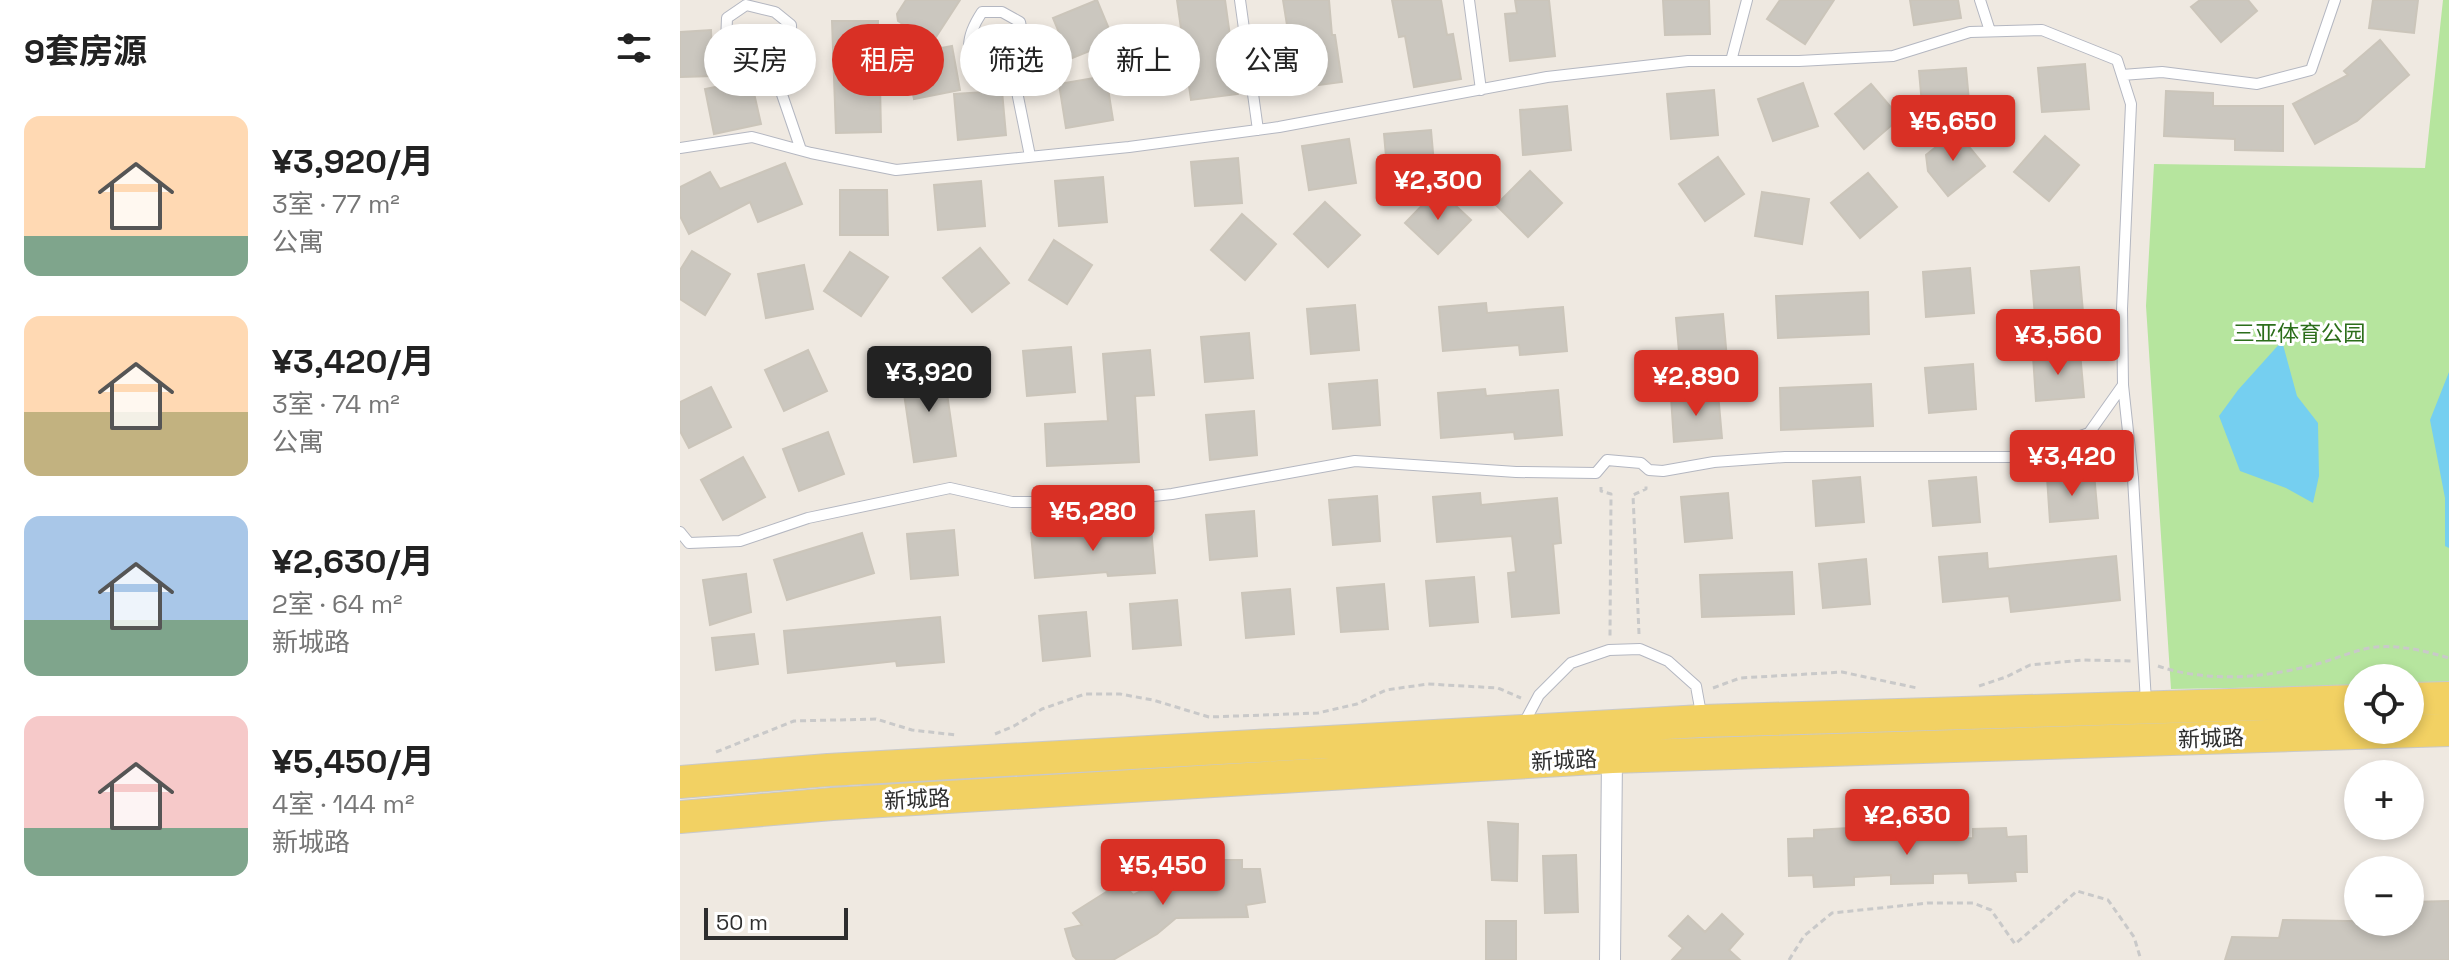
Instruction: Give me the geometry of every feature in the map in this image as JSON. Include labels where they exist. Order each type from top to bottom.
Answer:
[{"type":"main road","points":[[2424,699],[2449,698]]},
{"type":"main road","name":"新城路","points":[[680,782],[1528,717],[1700,707],[2146,709],[2344,702]]},
{"type":"main road","name":"新城路","points":[[680,817],[832,804],[1612,757],[2449,730]]},
{"type":"street","points":[[1610,960],[1612,757]]},
{"type":"lane","points":[[1240,0],[1258,130]]},
{"type":"lane","points":[[1469,0],[1481,90]]},
{"type":"lane","points":[[1731,61],[1747,0]]},
{"type":"lane","points":[[1980,0],[1990,31]]},
{"type":"lane","points":[[2122,75],[2162,72],[2257,84],[2311,70],[2335,0]]},
{"type":"lane","points":[[746,5],[775,12],[791,25],[792,52],[775,74],[752,71],[735,63],[726,43],[727,18],[746,5]]},
{"type":"lane","points":[[982,12],[1002,12],[1020,22],[1025,48],[1013,72],[984,78],[971,62],[968,33],[982,12]]},
{"type":"lane","points":[[680,148],[752,137],[896,170],[1129,147],[1258,130],[1547,77],[1688,61],[1799,61],[1893,56],[1970,32],[2042,30],[2117,60],[2131,104],[2122,309],[2123,385],[2133,478],[2146,709]]},
{"type":"lane","points":[[783,96],[801,150]]},
{"type":"lane","points":[[1018,96],[1030,156]]},
{"type":"lane","points":[[2021,457],[2089,433],[2123,385]]},
{"type":"lane","points":[[680,532],[689,543],[740,541],[808,518],[950,488],[1012,502],[1098,502],[1172,494],[1355,461],[1516,472],[1596,473],[1607,460],[1641,463],[1649,470],[1663,471],[1714,462],[1785,457],[2021,457],[2104,452],[2133,478]]},
{"type":"lane","points":[[1528,717],[1539,695],[1571,663],[1609,650],[1640,649],[1668,661],[1696,686],[1700,707]]},
{"type":"path","points":[[1640,649],[1633,495],[1646,489],[1646,467]]},
{"type":"path","points":[[1600,469],[1601,491],[1611,494],[1609,650]]},
{"type":"path","points":[[1968,689],[2006,677],[2030,665],[2083,660],[2143,661],[2187,675],[2252,675],[2287,672],[2374,647],[2417,648],[2449,658]]},
{"type":"path","points":[[1700,707],[1740,678],[1842,672],[1922,689]]},
{"type":"path","points":[[987,736],[1014,726],[1042,709],[1085,694],[1120,694],[1142,698],[1209,717],[1318,713],[1357,704],[1386,690],[1428,684],[1498,688],[1528,717]]},
{"type":"path","points":[[713,753],[794,721],[876,719],[912,730],[956,735]]},
{"type":"path","points":[[1789,960],[1804,936],[1832,913],[1928,903],[1973,903],[1991,910],[2015,944],[2077,891],[2108,900],[2134,937],[2141,960]]},
{"type":"green space","name":"三亚体育公园","points":[[2443,0],[2449,0],[2449,684],[2424,685],[2424,664],[2344,664],[2344,686],[2171,689],[2146,306],[2154,164],[2425,168]]},
{"type":"water","points":[[2282,341],[2297,396],[2318,423],[2319,476],[2313,503],[2286,488],[2240,471],[2219,416]]},
{"type":"water","points":[[2449,372],[2449,548],[2445,546],[2445,498],[2430,420]]},
{"type":"building","points":[[906,0],[960,0],[944,25],[903,24],[898,21],[897,14]]},
{"type":"building","points":[[1097,0],[1107,24],[1088,24],[1088,52],[1072,58],[1072,24],[1055,24],[1053,18]]},
{"type":"building","points":[[1177,0],[1225,0],[1228,24],[1216,24],[1216,96],[1222,96],[1191,100],[1190,96],[1200,96],[1200,24],[1180,24]]},
{"type":"building","points":[[1283,0],[1329,0],[1332,35],[1335,35],[1342,82],[1328,84],[1328,24],[1287,24]]},
{"type":"building","points":[[1392,0],[1441,0],[1447,35],[1453,34],[1461,79],[1414,87],[1405,36],[1399,37]]},
{"type":"building","points":[[1515,0],[1549,0],[1555,56],[1510,61],[1505,14],[1517,13]]},
{"type":"building","points":[[1663,0],[1709,0],[1710,34],[1665,35]]},
{"type":"building","points":[[1780,0],[1834,0],[1805,44],[1767,19]]},
{"type":"building","points":[[1910,0],[1958,0],[1961,18],[1914,25]]},
{"type":"building","points":[[2200,0],[2248,0],[2257,11],[2221,42],[2191,7]]},
{"type":"building","points":[[2373,0],[2418,0],[2414,33],[2369,28]]},
{"type":"building","points":[[832,21],[878,21],[878,24],[832,24]]},
{"type":"building","points":[[704,30],[704,76],[680,77],[680,32]]},
{"type":"building","points":[[2380,40],[2409,75],[2357,121],[2315,144],[2293,104],[2348,75],[2344,71]]},
{"type":"building","points":[[952,46],[960,90],[944,93],[944,48]]},
{"type":"building","points":[[2085,64],[2089,109],[2042,112],[2038,68]]},
{"type":"building","points":[[1966,68],[1970,112],[1923,116],[1919,71]]},
{"type":"building","points":[[1088,79],[1088,96],[1109,96],[1113,120],[1066,128],[1061,96],[1072,96],[1072,82]]},
{"type":"building","points":[[1803,83],[1818,126],[1773,141],[1758,99]]},
{"type":"building","points":[[1871,84],[1900,118],[1864,149],[1835,114]]},
{"type":"building","points":[[1714,90],[1718,135],[1671,139],[1667,94]]},
{"type":"building","points":[[2166,91],[2213,93],[2213,106],[2283,106],[2283,151],[2235,150],[2235,139],[2164,136]]},
{"type":"building","points":[[954,94],[1002,96],[1006,135],[958,140]]},
{"type":"building","points":[[706,96],[755,96],[761,124],[714,134]]},
{"type":"building","points":[[835,96],[880,96],[881,132],[836,133]]},
{"type":"building","points":[[1567,106],[1571,150],[1523,155],[1520,110]]},
{"type":"building","points":[[1431,130],[1435,175],[1388,179],[1384,134]]},
{"type":"building","points":[[1956,131],[1985,166],[1948,196],[1928,171],[1926,155]]},
{"type":"building","points":[[2045,136],[2079,165],[2049,201],[2014,172]]},
{"type":"building","points":[[1349,139],[1356,183],[1309,190],[1302,146]]},
{"type":"building","points":[[1718,157],[1744,194],[1705,221],[1679,184]]},
{"type":"building","points":[[1238,158],[1242,203],[1195,206],[1191,162]]},
{"type":"building","points":[[785,163],[802,204],[758,222],[750,202],[689,234],[680,216],[680,187],[710,172],[720,189]]},
{"type":"building","points":[[1530,171],[1562,203],[1528,237],[1496,205]]},
{"type":"building","points":[[1868,173],[1897,207],[1860,238],[1831,203]]},
{"type":"building","points":[[1103,177],[1107,222],[1059,226],[1055,181]]},
{"type":"building","points":[[981,181],[985,226],[938,230],[934,185]]},
{"type":"building","points":[[1438,189],[1471,220],[1438,254],[1405,223]]},
{"type":"building","points":[[840,190],[887,190],[888,235],[840,235]]},
{"type":"building","points":[[1762,192],[1809,199],[1802,244],[1755,236]]},
{"type":"building","points":[[1325,202],[1360,235],[1328,267],[1294,234]]},
{"type":"building","points":[[1242,214],[1276,244],[1245,280],[1211,250]]},
{"type":"building","points":[[1054,240],[1092,265],[1067,304],[1029,280]]},
{"type":"building","points":[[980,248],[1009,283],[972,312],[943,278]]},
{"type":"building","points":[[692,251],[730,274],[705,315],[680,299],[680,270]]},
{"type":"building","points":[[850,252],[888,277],[861,316],[824,291]]},
{"type":"building","points":[[804,265],[813,309],[766,318],[758,274]]},
{"type":"building","points":[[2079,267],[2083,312],[2035,316],[2031,271]]},
{"type":"building","points":[[1970,268],[1974,313],[1926,317],[1923,272]]},
{"type":"building","points":[[1868,292],[1869,334],[1778,338],[1776,296]]},
{"type":"building","points":[[1486,303],[1487,313],[1563,307],[1567,351],[1520,355],[1519,345],[1443,351],[1439,307]]},
{"type":"building","points":[[1355,305],[1359,350],[1311,354],[1307,309]]},
{"type":"building","points":[[1723,314],[1727,359],[1680,363],[1676,318]]},
{"type":"building","points":[[1249,333],[1253,378],[1205,382],[1201,337]]},
{"type":"building","points":[[1071,347],[1075,392],[1027,396],[1023,351]]},
{"type":"building","points":[[808,350],[827,391],[784,411],[765,370]]},
{"type":"building","points":[[1150,350],[1154,395],[1135,396],[1139,462],[1047,466],[1045,424],[1108,421],[1103,354]]},
{"type":"building","points":[[2080,352],[2084,397],[2036,401],[2033,356]]},
{"type":"building","points":[[1973,364],[1976,409],[1929,413],[1925,368]]},
{"type":"building","points":[[943,366],[956,456],[914,462],[901,373]]},
{"type":"building","points":[[1377,380],[1380,425],[1333,429],[1329,384]]},
{"type":"building","points":[[1871,384],[1873,426],[1781,430],[1780,388]]},
{"type":"building","points":[[711,387],[731,427],[689,448],[680,431],[680,402]]},
{"type":"building","points":[[1485,389],[1486,396],[1558,390],[1562,435],[1515,439],[1514,432],[1441,438],[1438,393]]},
{"type":"building","points":[[1718,393],[1722,438],[1674,442],[1671,397]]},
{"type":"building","points":[[1254,411],[1257,455],[1210,460],[1206,415]]},
{"type":"building","points":[[828,432],[844,474],[799,491],[783,449]]},
{"type":"building","points":[[743,457],[765,497],[723,520],[701,480]]},
{"type":"building","points":[[2094,473],[2098,518],[2050,522],[2047,477]]},
{"type":"building","points":[[1860,477],[1864,522],[1816,526],[1813,481]]},
{"type":"building","points":[[1976,477],[1980,522],[1933,526],[1929,481]]},
{"type":"building","points":[[1480,493],[1481,505],[1557,498],[1561,543],[1553,544],[1559,613],[1512,617],[1508,573],[1516,572],[1512,536],[1437,542],[1433,497]]},
{"type":"building","points":[[1728,493],[1732,538],[1685,542],[1681,497]]},
{"type":"building","points":[[1377,496],[1380,541],[1333,545],[1329,500]]},
{"type":"building","points":[[1254,511],[1257,556],[1210,560],[1206,515]]},
{"type":"building","points":[[1151,528],[1155,573],[1108,576],[1107,572],[1035,578],[1031,533],[1079,529],[1079,534]]},
{"type":"building","points":[[954,530],[958,575],[911,579],[907,534]]},
{"type":"building","points":[[862,533],[874,573],[787,600],[774,560]]},
{"type":"building","points":[[1987,553],[1988,569],[2116,556],[2120,600],[2011,612],[2009,596],[1943,602],[1939,557]]},
{"type":"building","points":[[1866,559],[1870,604],[1823,608],[1819,564]]},
{"type":"building","points":[[1792,572],[1794,614],[1702,617],[1700,575]]},
{"type":"building","points":[[746,574],[751,612],[710,625],[703,580]]},
{"type":"building","points":[[1474,577],[1478,622],[1430,626],[1426,581]]},
{"type":"building","points":[[1384,584],[1388,629],[1341,632],[1337,588]]},
{"type":"building","points":[[1290,589],[1294,634],[1246,638],[1242,593]]},
{"type":"building","points":[[1177,600],[1181,645],[1133,649],[1130,604]]},
{"type":"building","points":[[1086,612],[1090,656],[1043,661],[1039,616]]},
{"type":"building","points":[[940,617],[944,662],[897,666],[896,661],[788,673],[784,631]]},
{"type":"building","points":[[754,634],[758,664],[716,670],[712,638]]},
{"type":"building","points":[[1488,822],[1518,824],[1517,881],[1492,880]]},
{"type":"building","points":[[1849,828],[1849,841],[1895,840],[1895,829],[1928,828],[1928,840],[1973,838],[1973,829],[2006,828],[2007,837],[2026,836],[2027,872],[2015,872],[2016,881],[1969,883],[1968,873],[1933,874],[1933,883],[1891,884],[1891,875],[1854,877],[1854,885],[1814,887],[1813,875],[1789,876],[1788,839],[1814,838],[1814,830]]},
{"type":"building","points":[[1576,855],[1578,912],[1545,913],[1543,856]]},
{"type":"building","points":[[1190,860],[1242,860],[1242,869],[1260,869],[1265,902],[1246,905],[1248,917],[1176,918],[1157,934],[1113,960],[1077,960],[1073,956],[1065,929],[1082,925],[1073,913],[1122,882],[1133,895],[1166,879],[1164,873],[1192,873]]},
{"type":"building","points":[[2449,901],[2449,960],[2225,960],[2232,937],[2279,938],[2283,920],[2344,921],[2344,936],[2424,936],[2424,902]]},
{"type":"building","points":[[1722,914],[1743,934],[1729,950],[1740,960],[1672,960],[1683,948],[1669,936],[1688,916],[1705,932]]},
{"type":"building","points":[[1486,921],[1516,921],[1516,960],[1486,960]]}]
